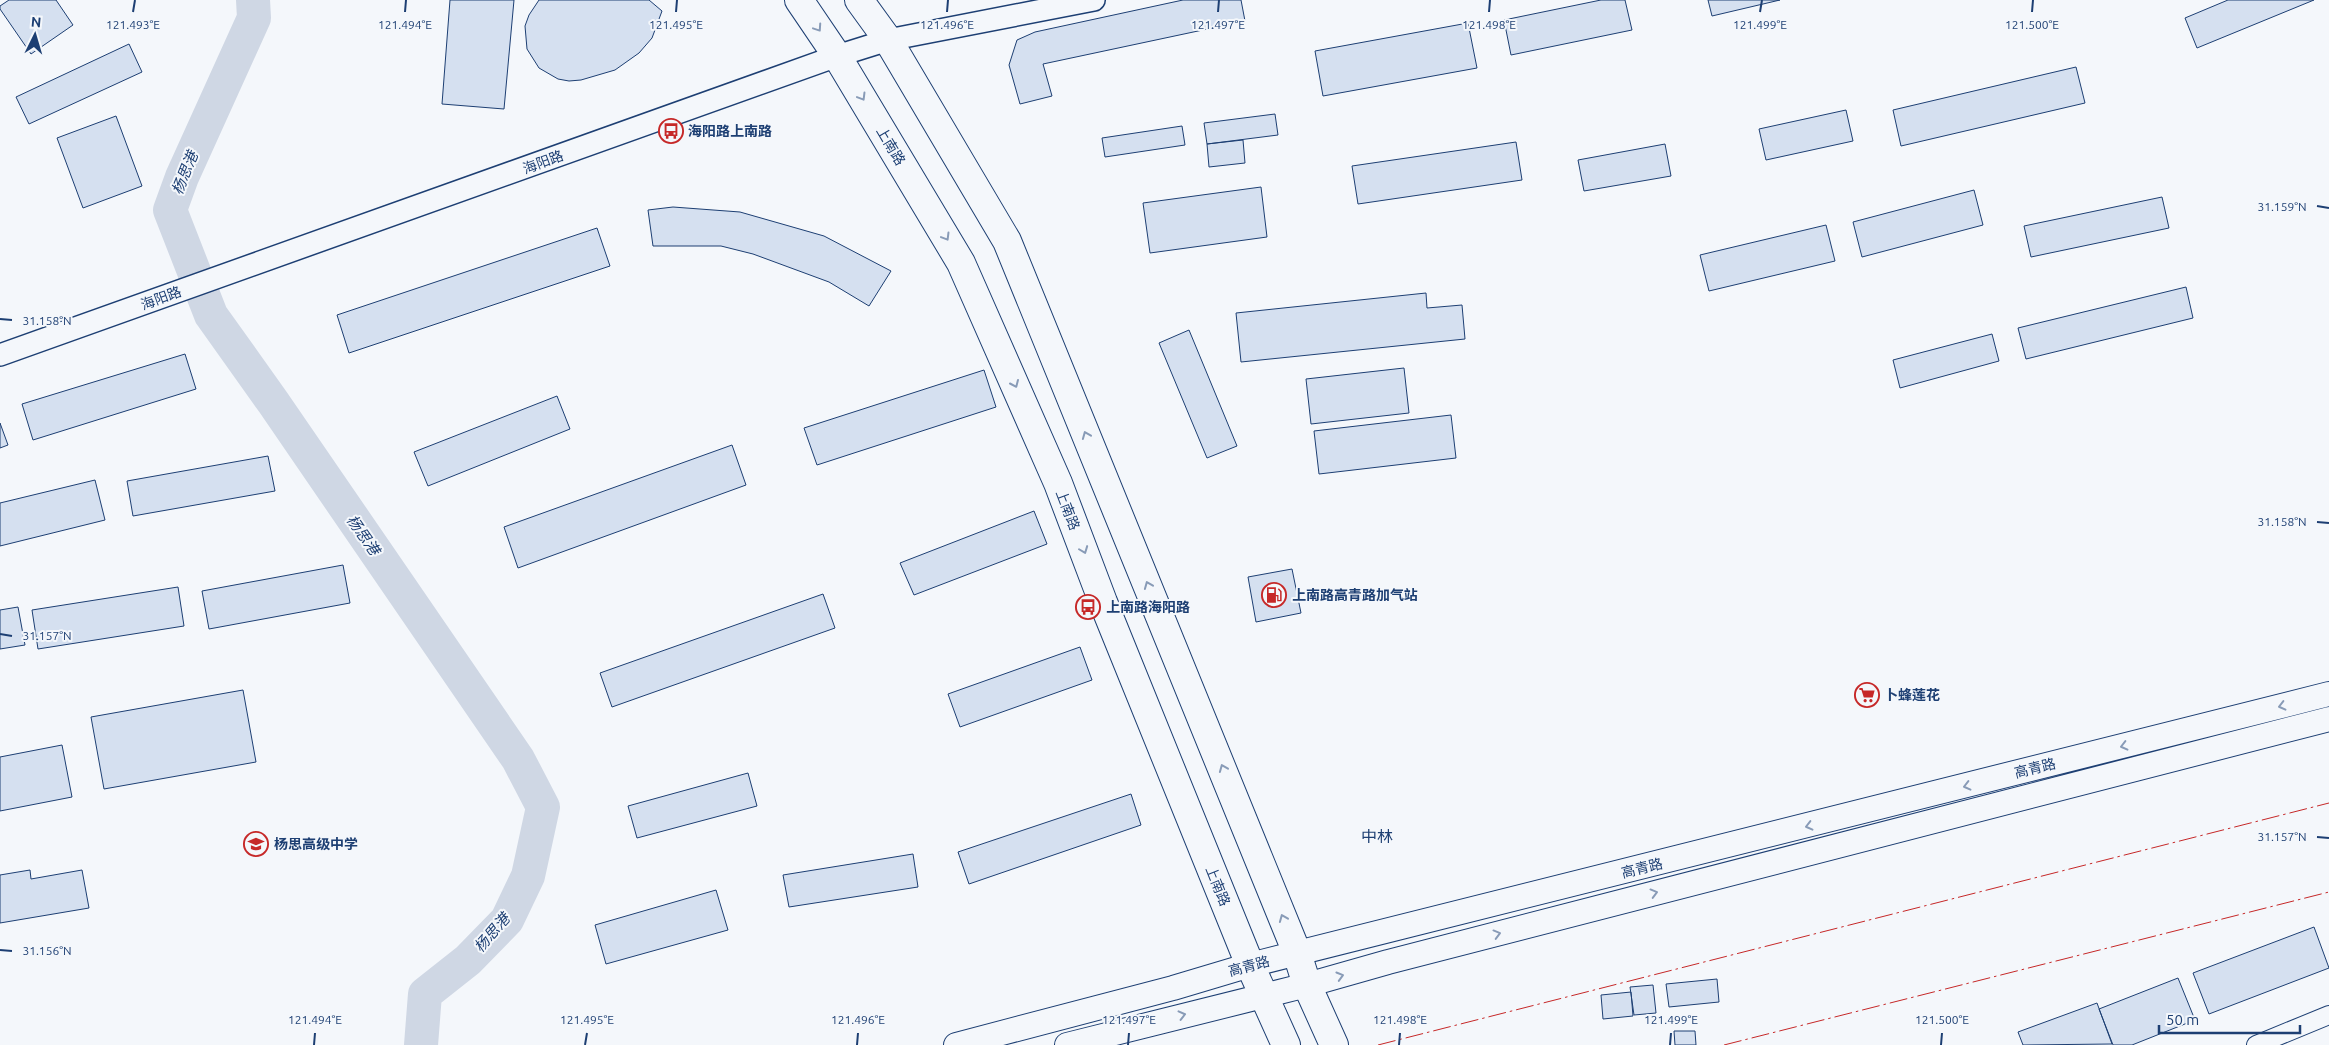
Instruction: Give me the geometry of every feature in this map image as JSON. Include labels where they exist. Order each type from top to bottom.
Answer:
[{"type":"main road","name":"上南路","points":[[799,0],[837,56],[961,263],[1058,483],[1103,602],[1250,965],[1286,1045]]},
{"type":"main road","points":[[859,0],[888,40],[1007,241],[1298,953],[1307,985],[1334,1045]]},
{"type":"main road","name":"高青路","points":[[956,1045],[1173,988],[1250,965],[2329,694]]},
{"type":"main road","name":"高青路","points":[[1067,1045],[1307,985],[1445,947],[2329,719]]},
{"type":"street","name":"海阳路","points":[[0,355],[837,56],[888,40],[1094,0]]},
{"type":"street","points":[[2256,1045],[2329,1016]]},
{"type":"building","points":[[9,0],[56,0],[73,25],[31,54],[0,9],[0,6]]},
{"type":"building","points":[[450,0],[514,0],[504,109],[442,104]]},
{"type":"building","points":[[539,0],[649,0],[662,11],[652,38],[639,53],[615,70],[581,80],[569,81],[558,79],[539,68],[527,49],[525,26],[529,15]]},
{"type":"building","points":[[1183,0],[1241,0],[1245,21],[1043,64],[1052,96],[1020,104],[1009,65],[1017,40],[1035,32]]},
{"type":"building","points":[[1601,0],[1625,0],[1632,30],[1511,55],[1504,20]]},
{"type":"building","points":[[1708,0],[1780,0],[1712,16]]},
{"type":"building","points":[[2228,0],[2314,0],[2197,48],[2185,18]]},
{"type":"building","points":[[1468,23],[1477,68],[1323,96],[1315,51]]},
{"type":"building","points":[[129,44],[142,72],[29,124],[16,97]]},
{"type":"building","points":[[2076,67],[2085,103],[1901,146],[1893,110]]},
{"type":"building","points":[[1846,110],[1853,141],[1766,160],[1759,129]]},
{"type":"building","points":[[1275,114],[1278,135],[1207,144],[1204,123]]},
{"type":"building","points":[[116,116],[142,186],[83,208],[57,138]]},
{"type":"building","points":[[1182,126],[1185,145],[1105,157],[1102,138]]},
{"type":"building","points":[[1243,140],[1245,163],[1209,167],[1207,144]]},
{"type":"building","points":[[1516,142],[1522,180],[1358,204],[1352,166]]},
{"type":"building","points":[[1665,144],[1671,176],[1584,191],[1578,160]]},
{"type":"building","points":[[1261,187],[1267,237],[1150,253],[1143,203]]},
{"type":"building","points":[[1974,190],[1983,225],[1862,257],[1853,222]]},
{"type":"building","points":[[2162,197],[2169,228],[2031,257],[2024,226]]},
{"type":"building","points":[[673,207],[740,212],[824,236],[891,271],[869,306],[829,282],[753,254],[721,246],[653,246],[648,210]]},
{"type":"building","points":[[1826,225],[1835,261],[1709,291],[1700,255]]},
{"type":"building","points":[[597,228],[610,266],[349,353],[337,315]]},
{"type":"building","points":[[2186,287],[2193,318],[2026,359],[2018,328]]},
{"type":"building","points":[[1426,293],[1427,308],[1462,305],[1465,339],[1241,362],[1236,313]]},
{"type":"building","points":[[1189,330],[1237,446],[1207,458],[1159,343]]},
{"type":"building","points":[[1992,334],[1999,361],[1900,388],[1893,360]]},
{"type":"building","points":[[185,354],[196,389],[33,440],[22,404]]},
{"type":"building","points":[[1404,368],[1409,413],[1311,424],[1306,379]]},
{"type":"building","points":[[984,370],[996,407],[817,465],[804,428]]},
{"type":"building","points":[[557,396],[570,429],[428,486],[414,452]]},
{"type":"building","points":[[1451,415],[1456,458],[1319,474],[1314,431]]},
{"type":"building","points":[[0,423],[8,445],[0,448]]},
{"type":"building","points":[[732,445],[746,485],[518,568],[504,527]]},
{"type":"building","points":[[268,456],[275,491],[133,516],[127,481]]},
{"type":"building","points":[[95,480],[105,520],[0,546],[0,503]]},
{"type":"building","points":[[1034,511],[1047,544],[914,595],[900,563]]},
{"type":"building","points":[[343,565],[350,603],[209,629],[202,591]]},
{"type":"building","name":"上南路高青路加气站","points":[[1292,569],[1301,613],[1256,622],[1248,577]]},
{"type":"building","points":[[178,587],[184,626],[38,649],[32,610]]},
{"type":"building","points":[[823,594],[835,628],[612,707],[600,673]]},
{"type":"building","points":[[18,607],[25,645],[0,649],[0,610]]},
{"type":"building","points":[[1080,647],[1092,680],[960,727],[948,694]]},
{"type":"building","points":[[243,690],[256,762],[104,789],[91,717]]},
{"type":"building","points":[[62,745],[72,797],[0,811],[0,757]]},
{"type":"building","points":[[748,773],[757,806],[637,838],[628,806]]},
{"type":"building","points":[[1131,794],[1141,825],[969,884],[958,852]]},
{"type":"building","points":[[913,854],[918,887],[789,907],[783,875]]},
{"type":"building","points":[[30,870],[31,879],[82,870],[89,908],[0,923],[0,875]]},
{"type":"building","points":[[716,890],[728,930],[606,964],[595,925]]},
{"type":"building","points":[[2314,927],[2329,968],[2209,1014],[2193,973]]},
{"type":"building","points":[[2178,978],[2195,1020],[2132,1045],[2113,1045],[2099,1009]]},
{"type":"building","points":[[1717,979],[1719,1002],[1669,1007],[1666,984]]},
{"type":"building","points":[[1653,985],[1656,1013],[1634,1015],[1630,987]]},
{"type":"building","points":[[1631,992],[1633,1016],[1603,1019],[1601,995]]},
{"type":"building","points":[[2097,1003],[2112,1044],[2023,1045],[2018,1032]]},
{"type":"building","points":[[1674,1031],[1695,1031],[1696,1045],[1675,1045]]},
{"type":"waterway","name":"杨思港","points":[[253,0],[254,18],[182,177],[170,210],[211,315],[273,402],[518,759],[543,807],[528,876],[507,920],[468,960],[425,994],[421,1045]]},
{"type":"power","points":[[1378,1045],[2329,803]]},
{"type":"power","points":[[1724,1045],[2329,892]]},
{"type":"place","name":"海阳路上南路","points":[[671,131]]},
{"type":"place","name":"上南路高青路加气站","points":[[1274,595]]},
{"type":"place","name":"上南路海阳路","points":[[1088,607]]},
{"type":"place","name":"卜蜂莲花","points":[[1867,695]]},
{"type":"place","name":"杨思高级中学","points":[[256,844]]},
{"type":"district","name":"中林","points":[[1377,836]]}]
